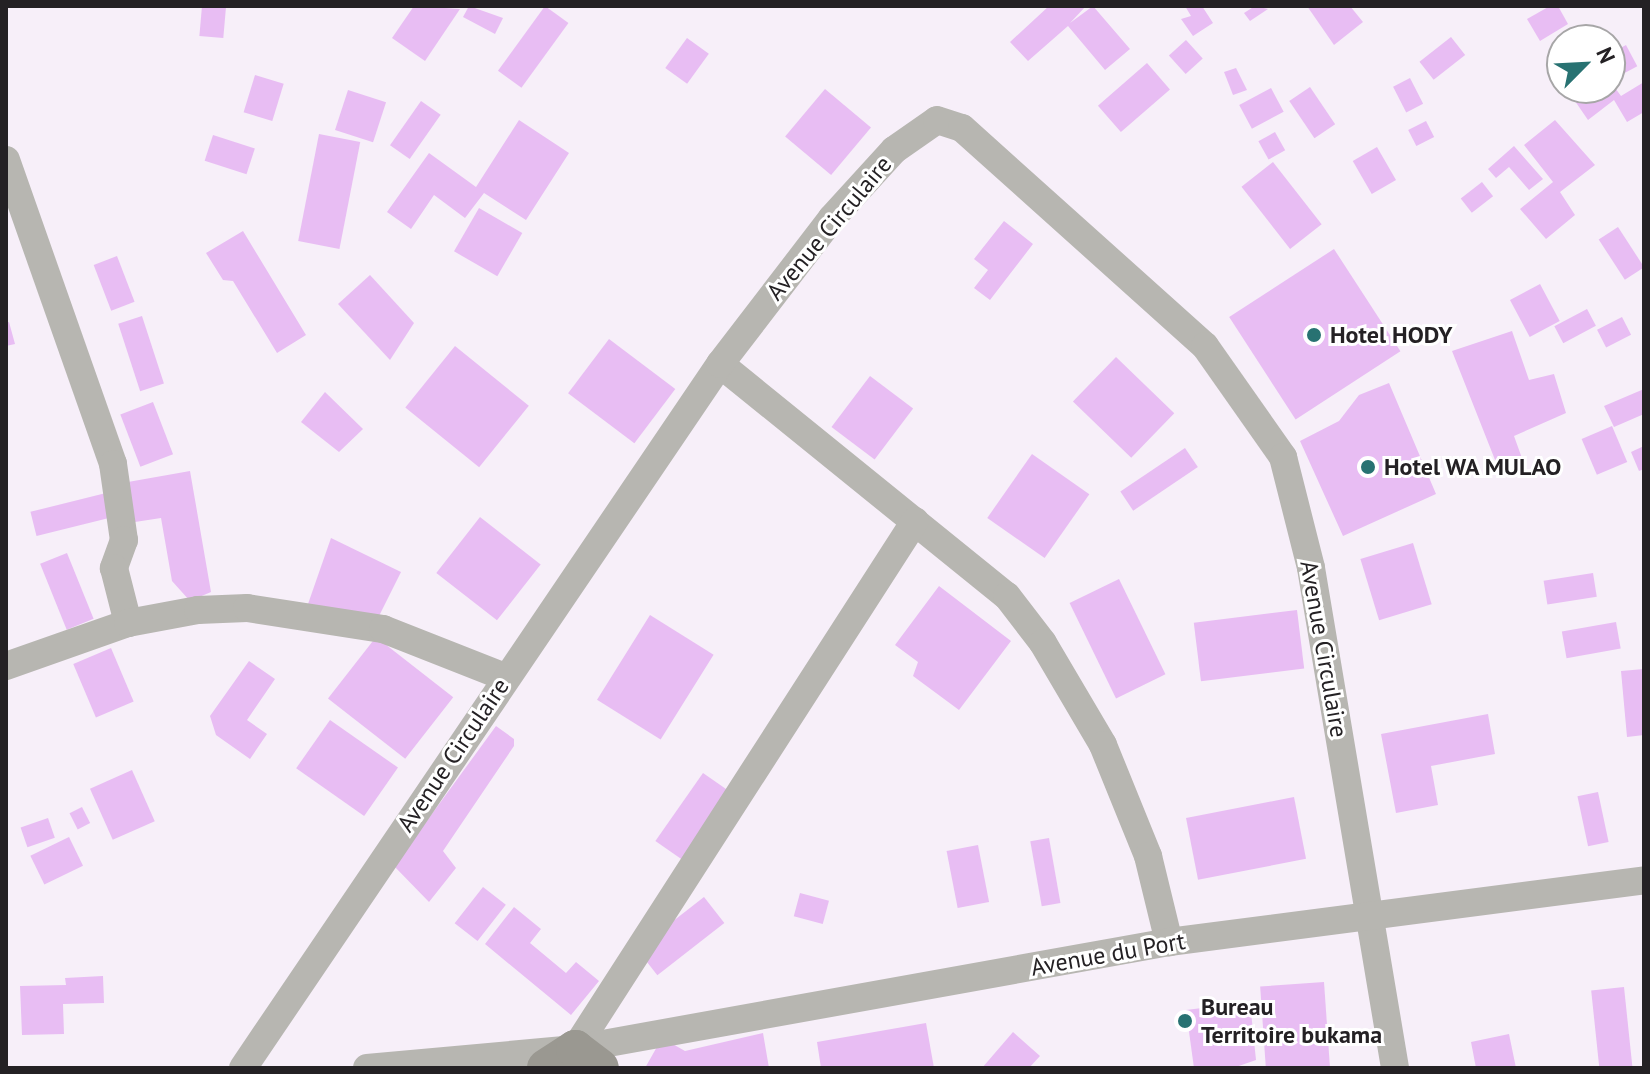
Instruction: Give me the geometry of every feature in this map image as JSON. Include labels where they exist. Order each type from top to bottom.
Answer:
[{"type":"street","name":"Avenue Circulaire","points":[[243,1068],[505,677],[720,364],[832,218],[894,150],[937,120],[962,128],[1205,346],[1283,457],[1311,568],[1395,1068]]},
{"type":"street","points":[[6,160],[113,464],[124,540],[114,568],[128,623]]},
{"type":"street","points":[[720,364],[1007,596],[1043,643],[1103,745],[1148,856],[1169,942]]},
{"type":"street","points":[[574,1062],[915,521]]},
{"type":"street","points":[[6,666],[128,623],[198,610],[247,608],[383,629],[505,677]]},
{"type":"street","name":"Avenue du Port","points":[[367,1068],[574,1062],[1169,942],[1372,918],[1644,880]]},
{"type":"building","points":[[202,6],[226,8],[223,38],[199,36]]},
{"type":"building","points":[[414,6],[460,9],[425,61],[392,38]]},
{"type":"building","points":[[469,6],[503,18],[495,34],[463,17]]},
{"type":"building","points":[[545,6],[568,23],[521,88],[498,71]]},
{"type":"building","points":[[1049,6],[1086,6],[1070,23],[1093,6],[1130,49],[1105,70],[1068,26],[1028,61],[1010,42]]},
{"type":"building","points":[[1185,6],[1202,6],[1213,23],[1193,36],[1181,19],[1191,16]]},
{"type":"building","points":[[1255,6],[1268,9],[1250,21],[1244,13]]},
{"type":"building","points":[[1307,6],[1350,6],[1363,22],[1334,45]]},
{"type":"building","points":[[1550,6],[1558,6],[1568,24],[1546,24],[1546,37],[1540,41],[1527,19]]},
{"type":"building","points":[[1451,37],[1465,55],[1434,80],[1419,62]]},
{"type":"building","points":[[687,38],[709,54],[687,84],[665,68]]},
{"type":"building","points":[[1186,40],[1203,59],[1186,74],[1169,55]]},
{"type":"building","points":[[1626,45],[1637,66],[1626,72]]},
{"type":"building","points":[[1147,63],[1170,89],[1121,132],[1098,106]]},
{"type":"building","points":[[1236,68],[1247,90],[1233,95],[1224,72]]},
{"type":"building","points":[[255,75],[284,84],[272,121],[244,112]]},
{"type":"building","points":[[1410,78],[1423,104],[1406,112],[1393,87]]},
{"type":"building","points":[[1644,82],[1644,112],[1627,122],[1616,104],[1626,104],[1626,93]]},
{"type":"building","points":[[1310,87],[1335,124],[1314,138],[1289,101]]},
{"type":"building","points":[[1271,88],[1284,112],[1252,129],[1239,105]]},
{"type":"building","points":[[825,89],[871,128],[831,175],[785,136]]},
{"type":"building","points":[[348,90],[386,102],[373,142],[335,130]]},
{"type":"building","points":[[421,101],[441,115],[410,159],[390,145]]},
{"type":"building","points":[[1577,104],[1609,104],[1588,120]]},
{"type":"building","points":[[519,120],[569,153],[526,220],[484,193],[465,218],[434,195],[411,229],[387,212],[429,153],[476,187]]},
{"type":"building","points":[[1555,120],[1595,165],[1560,192],[1575,215],[1546,239],[1520,209],[1553,182],[1524,145]]},
{"type":"building","points":[[1426,121],[1434,137],[1416,146],[1408,130]]},
{"type":"building","points":[[1275,132],[1285,150],[1269,160],[1258,141]]},
{"type":"building","points":[[319,134],[360,142],[339,249],[298,241]]},
{"type":"building","points":[[213,135],[255,149],[247,174],[205,161]]},
{"type":"building","points":[[1514,146],[1543,179],[1529,190],[1509,167],[1496,178],[1488,169]]},
{"type":"building","points":[[1377,147],[1396,180],[1372,194],[1353,161]]},
{"type":"building","points":[[1273,162],[1322,224],[1290,249],[1241,187]]},
{"type":"building","points":[[1482,182],[1493,196],[1472,213],[1461,199]]},
{"type":"building","points":[[479,208],[522,233],[497,276],[454,251]]},
{"type":"building","points":[[1004,221],[1033,244],[990,300],[974,288],[988,270],[974,259]]},
{"type":"building","points":[[1618,227],[1644,267],[1625,280],[1599,240]]},
{"type":"building","points":[[243,231],[306,335],[277,353],[233,281],[223,280],[206,253]]},
{"type":"building","name":"Hotel HODY","points":[[1334,249],[1400,351],[1296,419],[1229,317]]},
{"type":"building","points":[[117,256],[135,302],[111,311],[94,265]]},
{"type":"building","points":[[370,275],[414,323],[390,360],[338,304]]},
{"type":"building","points":[[1540,284],[1560,321],[1530,337],[1510,300]]},
{"type":"building","points":[[1587,309],[1596,326],[1563,343],[1554,326]]},
{"type":"building","points":[[142,316],[164,384],[140,391],[118,324]]},
{"type":"building","points":[[1622,317],[1631,335],[1606,348],[1597,330]]},
{"type":"building","points":[[9,322],[15,344],[6,346],[6,323]]},
{"type":"building","points":[[1512,331],[1529,380],[1554,374],[1566,413],[1514,436],[1523,461],[1499,470],[1452,351]]},
{"type":"building","points":[[609,339],[675,389],[634,443],[568,393]]},
{"type":"building","points":[[455,346],[529,406],[479,467],[405,407]]},
{"type":"building","points":[[1116,357],[1174,413],[1131,458],[1073,402]]},
{"type":"building","points":[[870,376],[913,408],[875,460],[831,427]]},
{"type":"building","name":"Hotel WA MULAO","points":[[1389,383],[1436,494],[1343,536],[1300,441],[1339,421],[1359,395]]},
{"type":"building","points":[[1644,389],[1644,414],[1614,427],[1604,406]]},
{"type":"building","points":[[325,392],[363,429],[339,452],[301,422]]},
{"type":"building","points":[[153,402],[173,454],[140,467],[120,415]]},
{"type":"building","points":[[1612,426],[1627,462],[1597,475],[1582,439]]},
{"type":"building","points":[[1644,446],[1644,469],[1639,471],[1631,452]]},
{"type":"building","points":[[1185,448],[1198,467],[1133,511],[1120,492]]},
{"type":"building","points":[[1032,454],[1089,494],[1045,558],[987,518]]},
{"type":"building","points":[[190,471],[211,592],[190,601],[172,581],[161,518],[135,522],[128,482]]},
{"type":"building","points":[[110,492],[116,516],[36,536],[30,512]]},
{"type":"building","points":[[480,517],[541,564],[497,620],[436,573]]},
{"type":"building","points":[[331,538],[401,572],[378,618],[308,604]]},
{"type":"building","points":[[1413,543],[1432,604],[1379,620],[1360,559]]},
{"type":"building","points":[[67,553],[94,619],[67,630],[40,564]]},
{"type":"building","points":[[1593,573],[1597,597],[1547,605],[1544,581]]},
{"type":"building","points":[[1119,579],[1165,674],[1116,698],[1070,603]]},
{"type":"building","points":[[939,586],[1011,641],[959,710],[913,676],[918,662],[895,645]]},
{"type":"building","points":[[1297,610],[1304,669],[1201,681],[1194,623]]},
{"type":"building","points":[[650,615],[714,655],[661,740],[597,700]]},
{"type":"building","points":[[1616,622],[1621,649],[1567,658],[1562,632]]},
{"type":"building","points":[[376,637],[453,697],[405,759],[328,698]]},
{"type":"building","points":[[111,648],[134,701],[96,717],[73,664]]},
{"type":"building","points":[[249,661],[275,679],[247,720],[267,734],[250,759],[216,735],[210,716]]},
{"type":"building","points":[[1644,669],[1644,735],[1627,737],[1621,671]]},
{"type":"building","points":[[1488,714],[1495,754],[1431,766],[1438,805],[1396,813],[1381,734]]},
{"type":"building","points":[[330,720],[398,768],[364,816],[296,768]]},
{"type":"building","points":[[496,726],[514,739],[514,746],[443,851],[456,868],[429,902],[394,866]]},
{"type":"building","points":[[132,770],[155,821],[113,840],[90,789]]},
{"type":"building","points":[[703,773],[735,795],[687,863],[655,841]]},
{"type":"building","points":[[1598,792],[1609,842],[1588,846],[1577,796]]},
{"type":"building","points":[[1294,797],[1306,859],[1198,880],[1186,818]]},
{"type":"building","points":[[82,807],[90,823],[78,829],[70,813]]},
{"type":"building","points":[[48,818],[55,838],[27,847],[21,827]]},
{"type":"building","points":[[69,837],[83,866],[44,885],[30,856]]},
{"type":"building","points":[[1049,838],[1060,903],[1042,906],[1030,841]]},
{"type":"building","points":[[978,845],[989,902],[958,908],[947,851]]},
{"type":"building","points":[[483,887],[506,905],[478,941],[455,923]]},
{"type":"building","points":[[800,893],[829,901],[823,924],[794,916]]},
{"type":"building","points":[[704,897],[724,923],[657,975],[637,949]]},
{"type":"building","points":[[514,907],[541,929],[530,943],[566,973],[576,962],[599,981],[571,1015],[485,944]]},
{"type":"building","points":[[103,976],[104,1003],[63,1004],[64,1034],[22,1035],[20,986],[66,985],[65,978]]},
{"type":"building","points":[[1324,982],[1330,1067],[1266,1068],[1260,986]]},
{"type":"building","points":[[1624,987],[1632,1068],[1599,1068],[1591,990]]},
{"type":"building","points":[[1250,1002],[1256,1060],[1233,1068],[1194,1068],[1186,1010]]},
{"type":"building","points":[[926,1023],[934,1068],[821,1068],[817,1042]]},
{"type":"building","points":[[1013,1032],[1040,1056],[1029,1068],[982,1068]]},
{"type":"building","points":[[763,1033],[769,1068],[645,1068],[662,1038],[685,1051]]},
{"type":"building","points":[[1509,1034],[1516,1068],[1476,1068],[1471,1042]]},
{"type":"place","name":"Hotel HODY","points":[[1314,335]]},
{"type":"place","name":"Hotel WA MULAO","points":[[1368,467]]},
{"type":"place","name":"Bureau Territoire bukama","points":[[1185,1021]]}]
